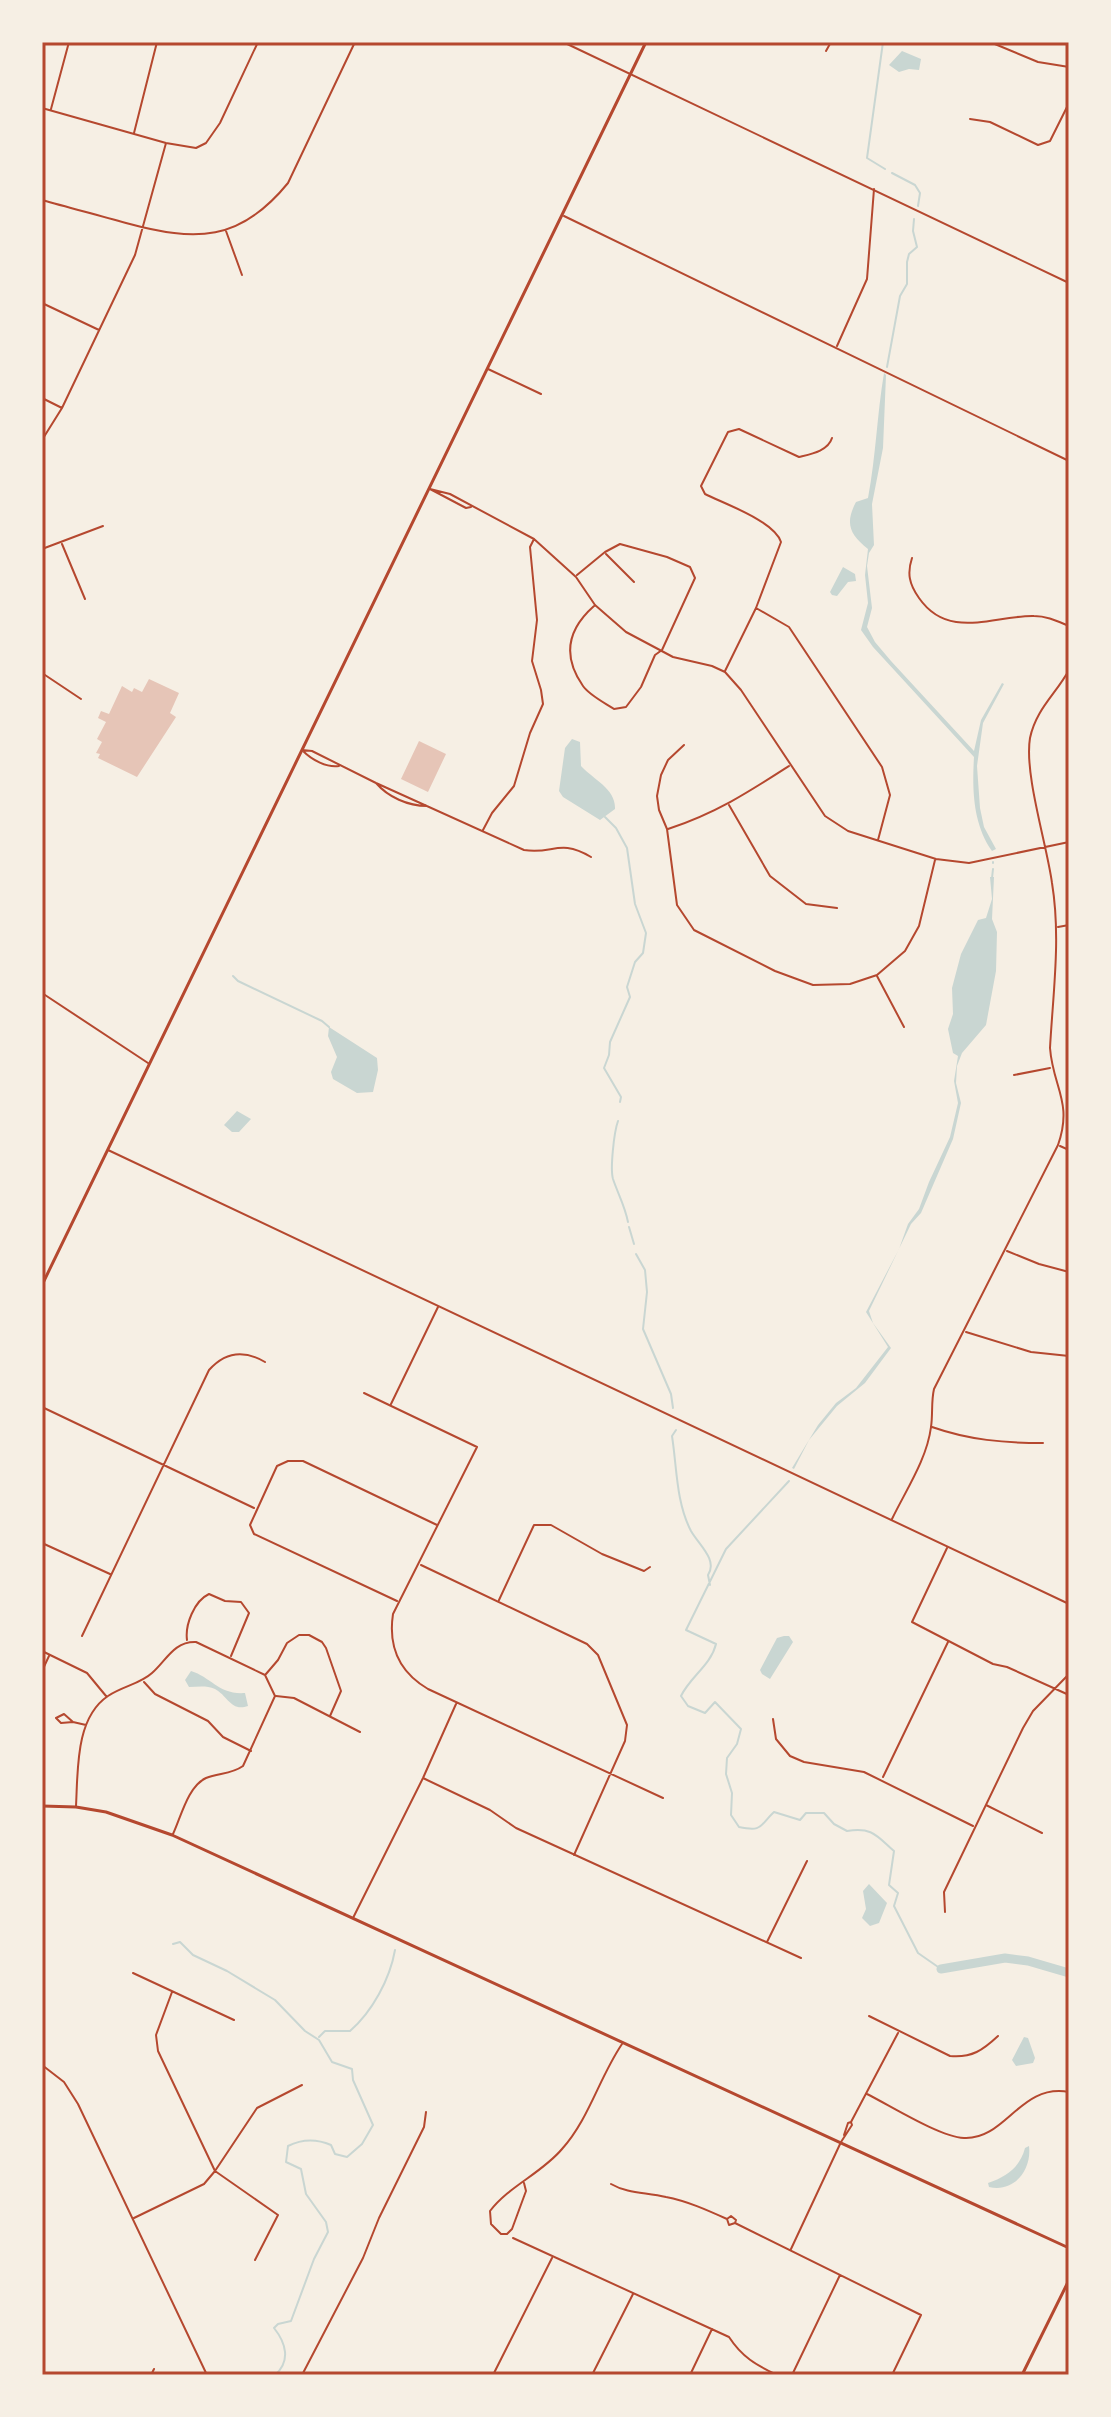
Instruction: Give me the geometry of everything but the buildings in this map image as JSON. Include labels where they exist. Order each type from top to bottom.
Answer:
[{"type":"main road","points":[[42,1285],[646,42]]},
{"type":"main road","points":[[42,1806],[76,1807],[116,1814],[172,1835],[1069,2248]]},
{"type":"main road","points":[[1022,2375],[1069,2280]]},
{"type":"street","points":[[51,110],[69,42]]},
{"type":"street","points":[[134,134],[157,42]]},
{"type":"street","points":[[42,108],[166,143],[196,148],[206,143],[220,123],[258,42]]},
{"type":"street","points":[[42,200],[169,234],[201,236],[226,231],[251,219],[272,202],[288,183],[355,42]]},
{"type":"street","points":[[563,42],[1069,283]]},
{"type":"street","points":[[826,51],[831,42]]},
{"type":"street","points":[[990,42],[1038,62],[1069,67]]},
{"type":"street","points":[[970,119],[990,122],[1038,145],[1045,145],[1069,103]]},
{"type":"street","points":[[42,440],[62,408],[135,255],[166,143]]},
{"type":"street","points":[[837,347],[867,279],[874,189]]},
{"type":"street","points":[[563,215],[1069,461]]},
{"type":"street","points":[[226,231],[242,275]]},
{"type":"street","points":[[42,303],[99,331]]},
{"type":"street","points":[[487,369],[541,394]]},
{"type":"street","points":[[42,398],[62,408]]},
{"type":"street","points":[[725,672],[756,608],[781,542],[778,533],[705,494],[701,486],[728,432],[739,429],[799,457],[817,452],[830,444],[832,438]]},
{"type":"street","points":[[429,488],[534,539],[576,577],[595,605],[626,632],[673,657],[725,672],[741,690],[825,816],[848,831],[936,859],[969,863],[1069,842]]},
{"type":"street","points":[[42,549],[103,526]]},
{"type":"street","points":[[482,831],[514,786],[530,733],[543,704],[532,661],[537,620],[530,547],[534,539]]},
{"type":"street","points":[[62,542],[85,599]]},
{"type":"street","points":[[576,577],[605,552],[620,544],[690,567],[695,578],[662,650],[654,656],[641,687],[626,707],[614,709],[584,688],[570,659],[568,647],[581,617],[595,605]]},
{"type":"street","points":[[605,552],[634,582]]},
{"type":"street","points":[[912,558],[908,571],[912,587],[921,601],[941,616],[969,624],[1019,616],[1045,616],[1069,626]]},
{"type":"street","points":[[756,608],[789,627],[882,767],[890,795],[878,841]]},
{"type":"street","points":[[892,1519],[924,1454],[931,1426],[930,1408],[934,1389],[1066,1124],[1062,1097],[1051,1068],[1050,1048],[1057,927],[1029,753],[1030,739],[1047,698],[1069,670]]},
{"type":"street","points":[[42,673],[81,699]]},
{"type":"street","points":[[684,745],[668,760],[657,796],[667,829],[677,905],[694,930],[775,971],[813,985],[850,984],[877,975],[905,951],[919,926],[936,859]]},
{"type":"street","points":[[302,750],[328,766],[341,766]]},
{"type":"street","points":[[302,750],[312,751],[376,783],[382,790],[403,801],[428,805],[524,850],[537,852],[559,846],[591,857]]},
{"type":"street","points":[[667,829],[729,805],[790,766]]},
{"type":"street","points":[[729,805],[770,876],[806,904],[837,908]]},
{"type":"street","points":[[1057,927],[1069,925]]},
{"type":"street","points":[[877,975],[904,1027]]},
{"type":"street","points":[[42,993],[149,1064]]},
{"type":"street","points":[[1014,1075],[1051,1068]]},
{"type":"street","points":[[1058,1145],[1069,1150]]},
{"type":"street","points":[[107,1149],[1069,1604]]},
{"type":"street","points":[[1005,1250],[1069,1272]]},
{"type":"street","points":[[390,1405],[438,1307]]},
{"type":"street","points":[[965,1331],[1031,1352],[1069,1356]]},
{"type":"street","points":[[82,1636],[209,1370],[220,1358],[235,1353],[255,1356],[265,1362]]},
{"type":"street","points":[[364,1393],[477,1447],[420,1565],[397,1601],[391,1624],[395,1655],[401,1667],[412,1680],[457,1703],[663,1798]]},
{"type":"street","points":[[42,1407],[256,1508]]},
{"type":"street","points":[[931,1426],[959,1437],[1043,1443]]},
{"type":"street","points":[[397,1601],[254,1534],[250,1525],[277,1466],[288,1461],[303,1461],[438,1526]]},
{"type":"street","points":[[499,1602],[534,1525],[541,1523],[551,1525],[627,1566],[644,1571],[650,1567]]},
{"type":"street","points":[[42,1543],[112,1575]]},
{"type":"street","points":[[948,1546],[912,1622],[993,1664],[1069,1695]]},
{"type":"street","points":[[420,1565],[587,1644],[598,1655],[627,1725],[625,1741],[574,1855]]},
{"type":"street","points":[[187,1641],[185,1631],[199,1599],[209,1594],[225,1601],[241,1602],[249,1613],[248,1620],[230,1657]]},
{"type":"street","points":[[265,1675],[292,1638],[299,1635],[315,1637],[326,1648],[341,1691],[330,1716]]},
{"type":"street","points":[[76,1807],[78,1751],[100,1702],[125,1686],[144,1681],[174,1649],[187,1641],[196,1642],[265,1675],[275,1696],[243,1766],[236,1771],[209,1777],[194,1787],[172,1835]]},
{"type":"street","points":[[882,1779],[949,1641]]},
{"type":"street","points":[[42,1651],[87,1673],[107,1696]]},
{"type":"street","points":[[42,1681],[49,1655]]},
{"type":"street","points":[[945,1912],[944,1892],[1033,1711],[1069,1674]]},
{"type":"street","points":[[144,1681],[155,1694],[208,1721],[223,1737],[251,1751]]},
{"type":"street","points":[[275,1696],[294,1698],[360,1732]]},
{"type":"street","points":[[353,1919],[457,1703]]},
{"type":"street","points":[[773,1719],[776,1739],[790,1756],[804,1762],[864,1772],[974,1827]]},
{"type":"street","points":[[73,1722],[87,1726]]},
{"type":"street","points":[[423,1778],[490,1810],[516,1828],[801,1958]]},
{"type":"street","points":[[985,1804],[1042,1833]]},
{"type":"street","points":[[767,1942],[807,1861]]},
{"type":"street","points":[[133,1973],[234,2020]]},
{"type":"street","points":[[172,1992],[156,2035],[158,2051],[215,2171],[278,2215],[255,2260]]},
{"type":"street","points":[[869,2016],[939,2052],[956,2057],[982,2050],[998,2036]]},
{"type":"street","points":[[791,2250],[844,2135],[847,2135],[899,2032]]},
{"type":"street","points":[[524,2183],[526,2191],[512,2229],[507,2234],[501,2234],[491,2224],[490,2211],[524,2183],[547,2165],[572,2137],[623,2043]]},
{"type":"street","points":[[42,2065],[72,2093],[207,2375]]},
{"type":"street","points":[[133,2218],[204,2184],[257,2108],[302,2085]]},
{"type":"street","points":[[867,2094],[940,2131],[965,2138],[986,2133],[1036,2095],[1051,2091],[1069,2092]]},
{"type":"street","points":[[302,2375],[363,2258],[424,2127],[426,2112]]},
{"type":"street","points":[[611,2184],[623,2191],[662,2195],[687,2202],[727,2219],[733,2217],[735,2223]]},
{"type":"street","points":[[727,2219],[729,2225],[735,2223],[921,2315],[892,2375]]},
{"type":"street","points":[[513,2238],[712,2328],[729,2337],[749,2361],[777,2375]]},
{"type":"street","points":[[493,2375],[553,2256]]},
{"type":"street","points":[[792,2375],[841,2275]]},
{"type":"street","points":[[592,2375],[634,2292]]},
{"type":"street","points":[[690,2375],[712,2328]]},
{"type":"street","points":[[151,2375],[154,2369]]},
{"type":"shaded area","points":[[902,51],[921,59],[919,70],[899,72],[889,65]]},
{"type":"shaded area","points":[[884,373],[883,448],[872,504],[874,545],[867,566],[872,608],[867,627],[891,661],[974,751],[981,720],[1004,684],[983,723],[977,766],[980,808],[984,827],[996,849],[992,851],[977,818],[974,757],[861,630],[868,603],[865,575],[868,549],[853,533],[850,522],[856,502],[868,498]]},
{"type":"shaded area","points":[[843,567],[855,574],[856,581],[848,582],[837,596],[832,595],[830,592]]},
{"type":"shaded area","points":[[572,739],[580,742],[581,766],[612,796],[615,809],[600,820],[563,797],[559,791],[565,748]]},
{"type":"shaded area","points":[[990,877],[994,877],[992,919],[997,932],[996,971],[986,1025],[962,1053],[956,1083],[961,1103],[953,1139],[921,1213],[911,1224],[899,1248],[950,1137],[958,1103],[954,1081],[958,1056],[953,1053],[948,1029],[953,1014],[952,988],[961,954],[978,920],[986,918],[992,899]]},
{"type":"shaded area","points":[[329,1027],[377,1058],[373,1092],[357,1093],[333,1079],[331,1072],[337,1057],[328,1036]]},
{"type":"shaded area","points":[[237,1111],[251,1119],[239,1132],[232,1132],[224,1125]]},
{"type":"shaded area","points":[[898,1251],[869,1311],[873,1323],[891,1348],[865,1383],[837,1406],[809,1440],[794,1469],[792,1468],[818,1425],[836,1403],[856,1388],[888,1347],[866,1312]]},
{"type":"shaded area","points":[[789,1636],[793,1642],[770,1679],[760,1670],[777,1638]]},
{"type":"shaded area","points":[[191,1671],[228,1691],[245,1693],[248,1706],[234,1705],[212,1688],[189,1687],[185,1680]]},
{"type":"shaded area","points":[[869,1884],[887,1903],[879,1923],[870,1926],[862,1918],[866,1909],[863,1891]]},
{"type":"shaded area","points":[[1024,2037],[1028,2038],[1035,2058],[1033,2063],[1016,2066],[1012,2060]]},
{"type":"shaded area","points":[[1029,2146],[1028,2163],[1020,2178],[1006,2186],[989,2187],[988,2183],[1012,2170]]},
{"type":"waterway","points":[[883,42],[867,158],[885,169]]},
{"type":"waterway","points":[[892,173],[915,185],[920,193],[918,206]]},
{"type":"waterway","points":[[887,367],[900,296],[907,284],[907,262],[909,254],[917,247],[914,219]]},
{"type":"waterway","points":[[605,817],[616,828],[627,848],[635,904],[646,933],[643,953],[635,962],[627,987],[630,997],[610,1042],[604,1068],[621,1097],[620,1102]]},
{"type":"waterway","points":[[992,878],[993,869]]},
{"type":"waterway","points":[[233,976],[329,1027]]},
{"type":"waterway","points":[[618,1121],[612,1174],[628,1222]]},
{"type":"waterway","points":[[629,1227],[634,1244]]},
{"type":"waterway","points":[[636,1254],[645,1270],[647,1292],[643,1329],[671,1394],[673,1408]]},
{"type":"waterway","points":[[676,1430],[672,1436],[680,1497],[691,1531],[709,1558],[710,1585]]},
{"type":"waterway","points":[[789,1481],[726,1549],[686,1630],[716,1644],[710,1658],[681,1696],[688,1706],[705,1713],[715,1702],[741,1729],[737,1744],[727,1758],[726,1774],[732,1793],[731,1815],[739,1827],[757,1828],[774,1812],[800,1820],[806,1813],[824,1813],[834,1824],[847,1831],[868,1831],[878,1837],[894,1851],[889,1885],[898,1893],[894,1906],[918,1953],[941,1969]]},
{"type":"waterway","points":[[173,1944],[180,1942],[193,1955],[275,2000],[305,2031],[319,2040],[332,2062],[352,2069],[353,2080],[373,2125],[362,2144],[347,2157],[335,2154],[331,2145],[320,2142],[304,2141],[288,2146],[286,2162],[301,2169],[306,2194],[326,2222],[328,2232],[314,2259],[291,2321],[274,2328],[285,2352],[283,2364],[275,2375]]},
{"type":"waterway","points":[[319,2037],[325,2031],[350,2031],[366,2014],[389,1972],[395,1950]]},
{"type":"waterway","points":[[941,1969],[1005,1958],[1069,1973]]}]
